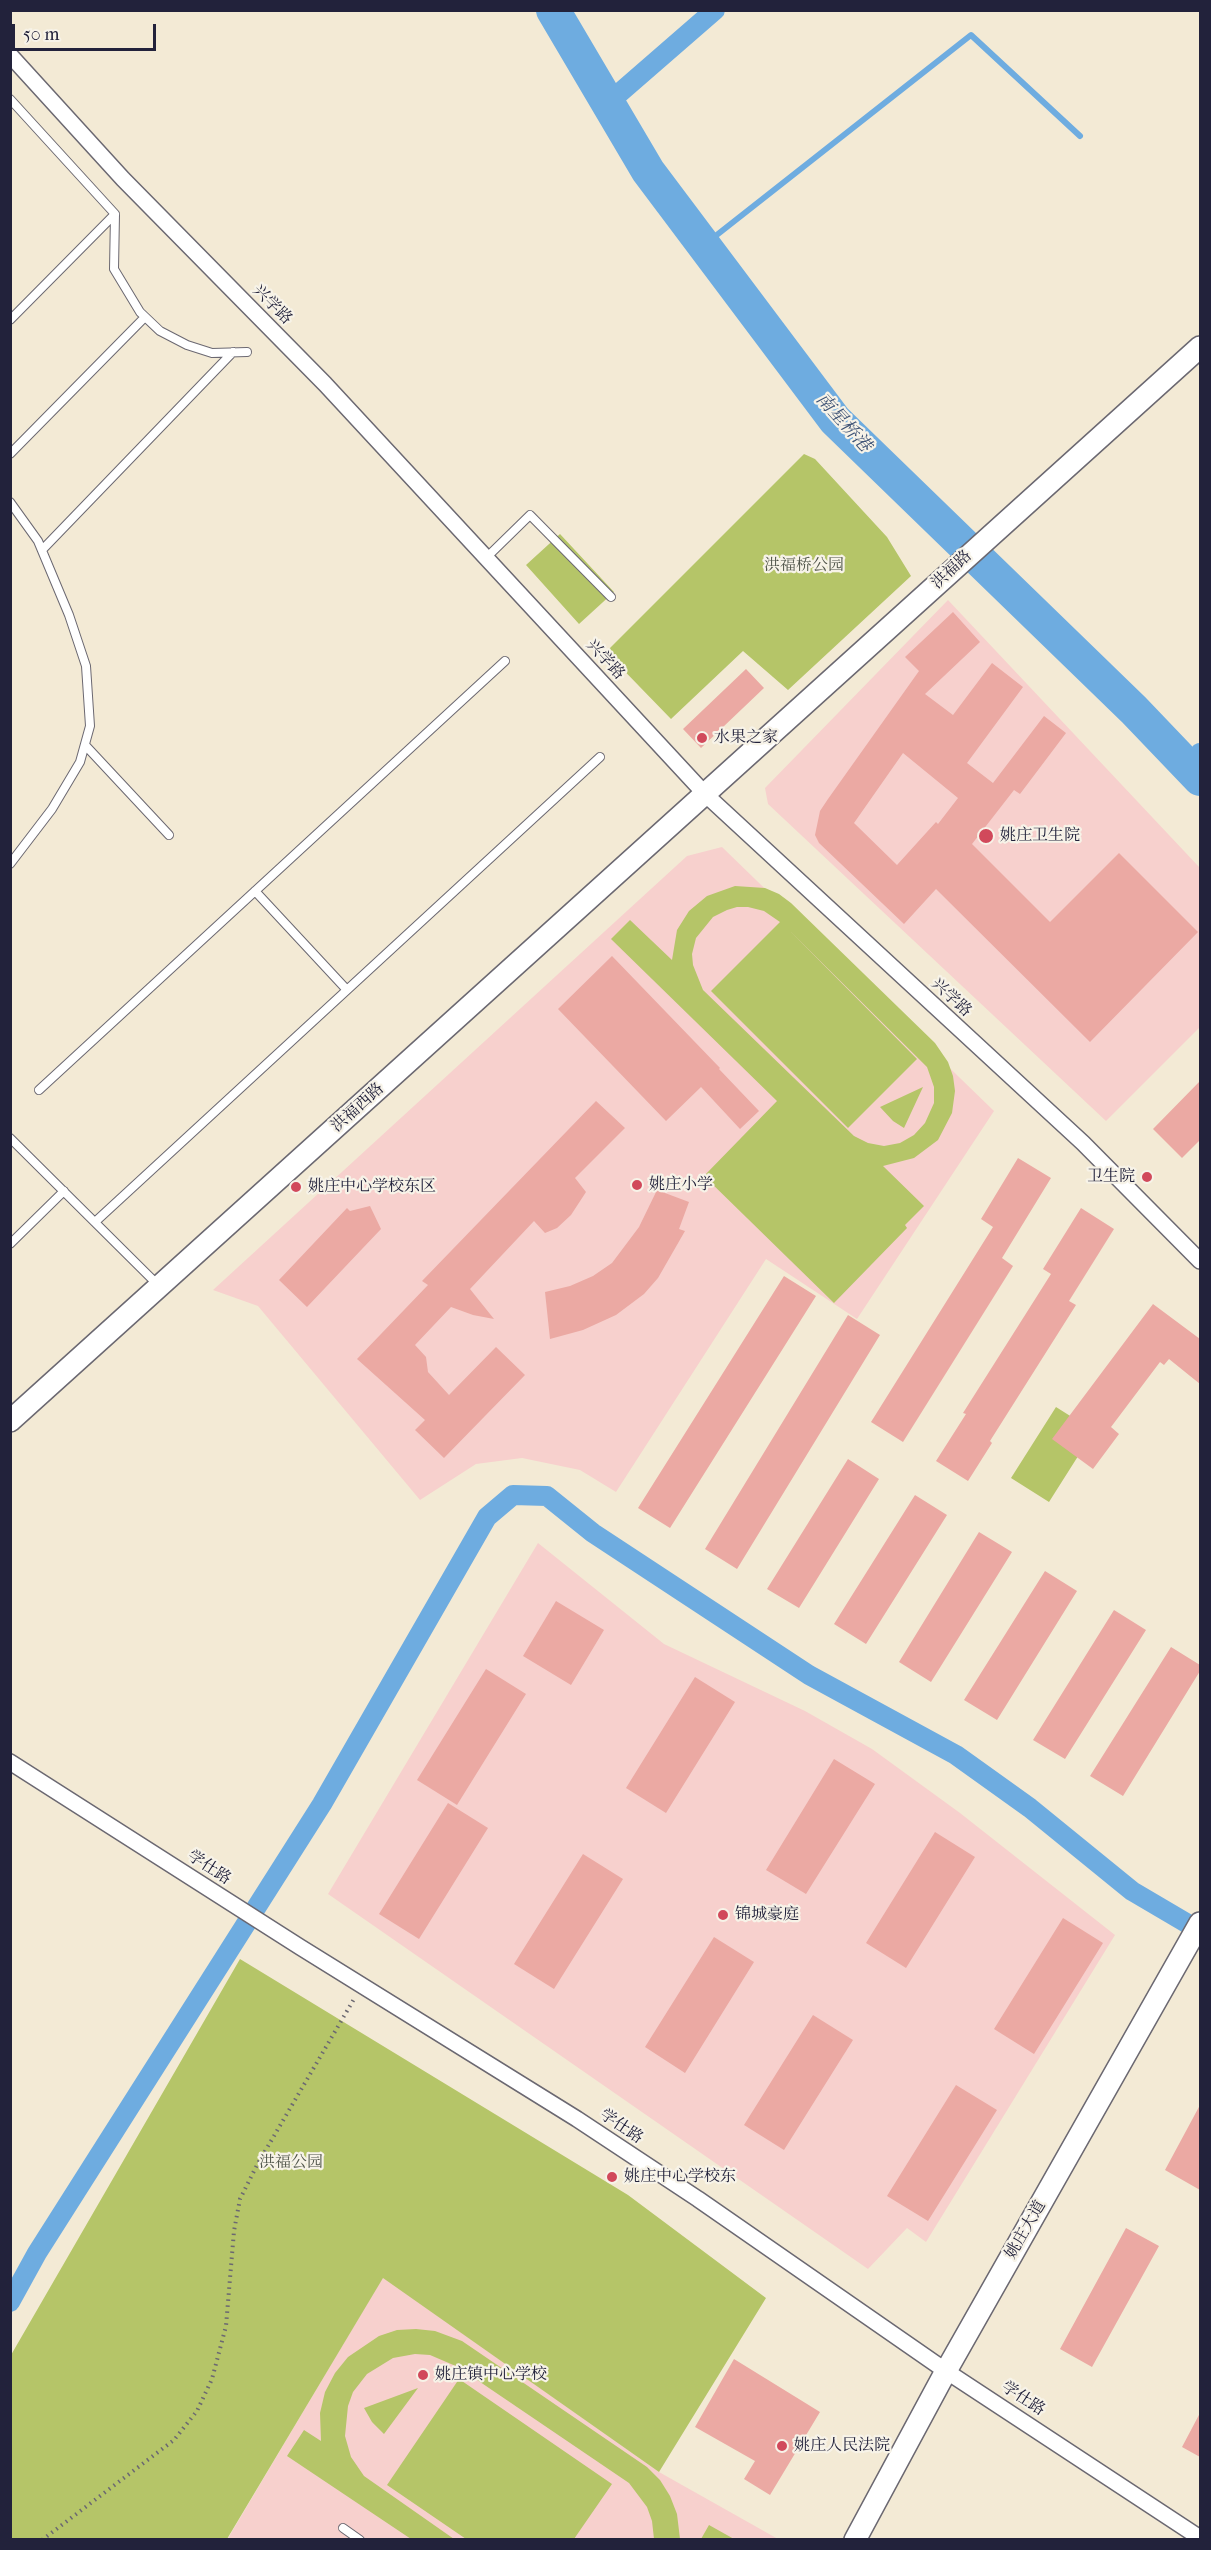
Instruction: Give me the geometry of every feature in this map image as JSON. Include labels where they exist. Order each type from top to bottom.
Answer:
[{"type":"street","name":"兴学路","points":[[10,55],[123,179],[325,384],[705,794],[1083,1143],[1200,1261]]},
{"type":"street","name":"洪福路","points":[[705,794],[1200,347]]},
{"type":"street","name":"洪福西路","points":[[10,1421],[705,794]]},
{"type":"street","name":"学仕路","points":[[10,1762],[220,1897],[577,2119],[698,2199],[946,2371],[1169,2515],[1200,2538]]},
{"type":"street","name":"姚庄大道","points":[[855,2540],[946,2371],[1200,1923]]},
{"type":"lane","points":[[10,99],[115,214],[114,269],[126,292],[145,317],[160,331],[187,345],[212,352],[247,352]]},
{"type":"lane","points":[[10,114],[17,107]]},
{"type":"lane","points":[[10,320],[115,214]]},
{"type":"lane","points":[[10,454],[145,317]]},
{"type":"lane","points":[[42,550],[233,352]]},
{"type":"lane","points":[[10,502],[42,550],[69,615],[86,666],[90,726],[80,762],[52,809],[10,864]]},
{"type":"lane","points":[[486,558],[530,515],[611,597]]},
{"type":"lane","points":[[39,1090],[505,661]]},
{"type":"lane","points":[[85,745],[169,835]]},
{"type":"lane","points":[[95,1222],[600,757]]},
{"type":"lane","points":[[255,891],[347,990]]},
{"type":"lane","points":[[10,1138],[159,1286]]},
{"type":"lane","points":[[10,1244],[63,1191]]},
{"type":"lane","points":[[343,2528],[360,2540]]},
{"type":"path","points":[[42,2540],[174,2440],[197,2411],[213,2379],[226,2326],[234,2231],[240,2199],[257,2165],[362,1986]]},
{"type":"shaded area","name":"姚庄卫生院","points":[[948,600],[1200,868],[1200,1027],[1106,1121],[768,804],[765,788]]},
{"type":"shaded area","name":"姚庄小学","points":[[722,847],[994,1111],[857,1319],[766,1259],[616,1492],[580,1470],[522,1458],[476,1464],[420,1500],[258,1306],[213,1290],[687,856]]},
{"type":"shaded area","name":"锦城豪庭","points":[[538,1543],[664,1644],[805,1711],[872,1749],[960,1813],[1115,1935],[926,2242],[907,2228],[868,2269],[328,1894]]},
{"type":"shaded area","name":"姚庄镇中心学校","points":[[383,2277],[659,2472],[778,2539],[227,2540]]},
{"type":"green space","name":"洪福桥公园","points":[[804,454],[815,459],[887,537],[911,576],[788,690],[743,651],[671,719],[606,652]]},
{"type":"green space","points":[[560,534],[614,592],[579,624],[526,565]]},
{"type":"green space","points":[[735,886],[765,888],[779,894],[935,1043],[948,1062],[953,1076],[955,1091],[952,1113],[938,1140],[914,1158],[883,1166],[924,1206],[905,1225],[907,1228],[834,1303],[704,1176],[777,1101],[611,939],[630,920],[672,960],[677,930],[689,911],[707,896]],"holes":[[[737,907],[764,911],[780,922],[711,991],[848,1128],[917,1059],[790,931],[927,1067],[934,1087],[934,1103],[925,1123],[914,1135],[900,1143],[884,1146],[868,1143],[854,1136],[703,990],[693,965],[692,954],[696,938],[713,917]]]},
{"type":"green space","points":[[923,1087],[904,1128],[893,1121],[880,1107]]},
{"type":"green space","points":[[1056,1407],[1094,1431],[1049,1502],[1011,1478]]},
{"type":"green space","name":"洪福公园","points":[[240,1959],[628,2195],[766,2298],[659,2472],[383,2278],[227,2539],[11,2539],[11,2355]]},
{"type":"green space","points":[[397,2330],[435,2331],[462,2341],[647,2467],[660,2480],[670,2496],[677,2514],[680,2539],[654,2539],[652,2521],[647,2507],[629,2483],[458,2367],[430,2355],[415,2354],[393,2358],[367,2374],[353,2392],[348,2406],[345,2436],[351,2457],[364,2476],[454,2539],[411,2539],[287,2456],[304,2430],[321,2441],[320,2413],[325,2392],[335,2373],[348,2357],[379,2336]]},
{"type":"green space","points":[[459,2379],[612,2484],[574,2539],[466,2539],[387,2485]]},
{"type":"green space","points":[[418,2388],[384,2434],[372,2422],[364,2408]]},
{"type":"green space","points":[[709,2525],[734,2539],[701,2539]]},
{"type":"building","points":[[953,612],[980,642],[925,694],[953,715],[992,663],[1023,687],[967,763],[993,783],[1044,716],[1066,733],[1020,794],[1014,790],[972,844],[1050,922],[1119,853],[1198,932],[1090,1042],[936,889],[904,924],[819,843],[815,835],[820,811],[919,671],[905,657]],"holes":[[[903,753],[958,798],[938,824],[936,822],[897,865],[854,823]]]},
{"type":"building","points":[[746,669],[764,688],[701,748],[683,729]]},
{"type":"building","points":[[612,956],[759,1111],[740,1129],[701,1087],[666,1121],[558,1009]]},
{"type":"building","points":[[1200,1081],[1200,1140],[1182,1158],[1153,1129]]},
{"type":"building","points":[[596,1101],[625,1128],[575,1178],[586,1192],[571,1215],[557,1228],[545,1233],[534,1221],[470,1289],[494,1319],[451,1307],[415,1345],[426,1357],[428,1372],[449,1395],[496,1347],[525,1375],[444,1458],[415,1430],[425,1420],[357,1359],[428,1285],[422,1281]]},
{"type":"building","points":[[1018,1158],[1051,1178],[1002,1258],[1013,1266],[903,1442],[871,1422],[993,1227],[981,1219]]},
{"type":"building","points":[[657,1190],[689,1202],[679,1229],[685,1231],[658,1278],[644,1294],[616,1315],[583,1330],[550,1339],[545,1292],[570,1286],[593,1276],[612,1263],[639,1227]]},
{"type":"building","points":[[370,1206],[381,1229],[307,1307],[279,1280],[347,1208],[350,1211]]},
{"type":"building","points":[[1081,1208],[1114,1229],[1069,1301],[1076,1305],[990,1441],[992,1443],[968,1481],[936,1461],[966,1414],[963,1413],[1051,1274],[1043,1269]]},
{"type":"building","points":[[784,1276],[816,1296],[670,1528],[638,1508]]},
{"type":"building","points":[[1153,1304],[1200,1339],[1200,1384],[1169,1359],[1164,1365],[1160,1362],[1111,1427],[1119,1434],[1093,1469],[1052,1439]]},
{"type":"building","points":[[848,1315],[880,1335],[737,1569],[705,1549]]},
{"type":"building","points":[[848,1459],[879,1479],[799,1608],[767,1589]]},
{"type":"building","points":[[915,1495],[947,1515],[866,1644],[834,1624]]},
{"type":"building","points":[[979,1532],[1012,1552],[931,1682],[899,1662]]},
{"type":"building","points":[[1045,1571],[1077,1591],[997,1720],[964,1700]]},
{"type":"building","points":[[556,1601],[604,1630],[571,1685],[523,1656]]},
{"type":"building","points":[[1114,1610],[1146,1630],[1065,1759],[1033,1740]]},
{"type":"building","points":[[1171,1647],[1200,1665],[1200,1671],[1123,1796],[1090,1776]]},
{"type":"building","points":[[486,1669],[526,1694],[457,1805],[417,1780]]},
{"type":"building","points":[[695,1677],[735,1702],[666,1813],[626,1788]]},
{"type":"building","points":[[834,1759],[875,1784],[806,1894],[766,1870]]},
{"type":"building","points":[[448,1803],[488,1828],[419,1939],[379,1914]]},
{"type":"building","points":[[935,1832],[975,1857],[906,1968],[866,1943]]},
{"type":"building","points":[[583,1854],[623,1879],[554,1989],[514,1964]]},
{"type":"building","points":[[1063,1918],[1103,1943],[1034,2054],[994,2029]]},
{"type":"building","points":[[714,1937],[754,1962],[685,2073],[645,2047]]},
{"type":"building","points":[[813,2015],[853,2040],[784,2150],[744,2125]]},
{"type":"building","points":[[956,2085],[997,2110],[928,2221],[887,2196]]},
{"type":"building","points":[[1200,2105],[1200,2190],[1165,2170]]},
{"type":"building","points":[[1126,2228],[1159,2246],[1092,2367],[1060,2349]]},
{"type":"building","points":[[734,2359],[820,2412],[770,2495],[744,2479],[755,2461],[695,2427]]},
{"type":"building","points":[[1200,2413],[1200,2457],[1182,2447]]},
{"type":"waterway","name":"南星桥港","points":[[553,10],[648,171],[835,420],[1134,710],[1200,779]]},
{"type":"waterway","points":[[608,103],[715,10]]},
{"type":"waterway","points":[[704,245],[971,35],[1080,136]]},
{"type":"waterway","points":[[1191,769],[1200,753]]},
{"type":"waterway","points":[[10,2302],[37,2253],[322,1804],[487,1517],[513,1495],[547,1496],[593,1533],[809,1675],[956,1755],[1030,1808],[1132,1891],[1200,1931]]},
{"type":"place","name":"水果之家","points":[[702,738]]},
{"type":"place","name":"姚庄卫生院","points":[[986,836]]},
{"type":"place","name":"卫生院","points":[[1147,1177]]},
{"type":"place","name":"姚庄小学","points":[[637,1185]]},
{"type":"place","name":"姚庄中心学校东区","points":[[296,1187]]},
{"type":"place","name":"锦城豪庭","points":[[723,1915]]},
{"type":"place","name":"姚庄中心学校东","points":[[612,2177]]},
{"type":"place","name":"姚庄镇中心学校","points":[[423,2375]]},
{"type":"place","name":"姚庄人民法院","points":[[782,2446]]}]
